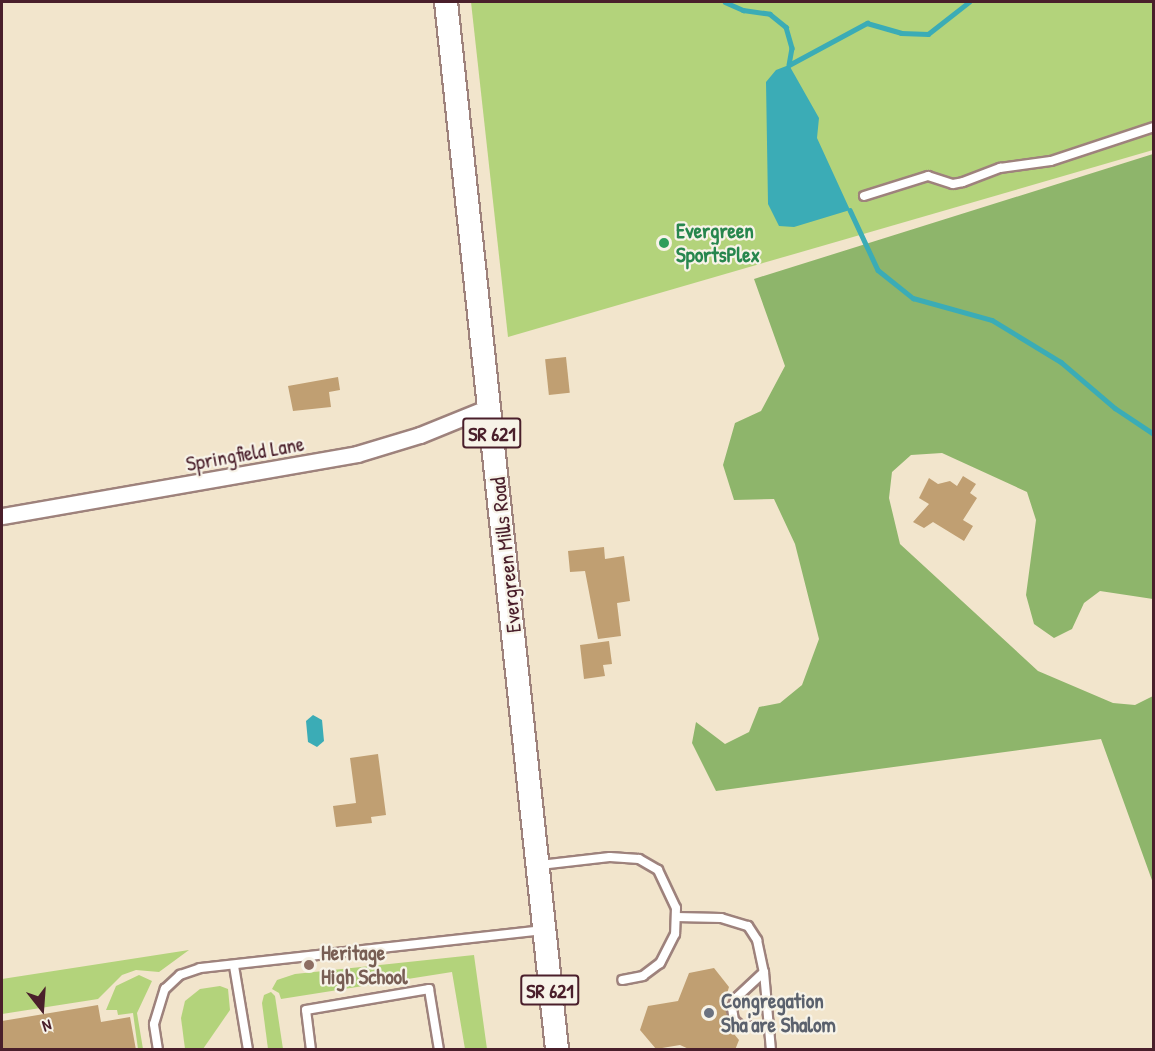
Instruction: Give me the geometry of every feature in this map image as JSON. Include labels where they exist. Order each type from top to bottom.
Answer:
[{"type":"main road","name":"Evergreen Mills Road","points":[[446,2],[543,930]]},
{"type":"main road","name":"SR 621","points":[[543,930],[557,1050]]},
{"type":"street","name":"Springfield Lane","points":[[2,516],[357,454],[420,435],[489,407]]},
{"type":"lane","points":[[864,196],[928,176],[953,184],[963,182],[1000,168],[1052,160],[1154,127]]},
{"type":"lane","points":[[538,865],[610,857],[639,859],[657,870],[670,890],[675,917],[675,934],[660,963],[644,976],[621,980]]},
{"type":"lane","points":[[675,917],[741,921],[758,940],[764,972],[771,1050]]},
{"type":"lane","points":[[158,1050],[154,1024],[156,1005],[168,984],[200,968],[543,930]]},
{"type":"lane","points":[[234,966],[248,1050]]},
{"type":"lane","points":[[764,972],[736,998],[732,1008],[734,1020],[741,1026],[770,1026]]},
{"type":"lane","points":[[311,1050],[306,1010],[429,989],[439,1050]]},
{"type":"green space","name":"Evergreen SportsPlex","points":[[471,2],[1153,2],[1153,150],[508,337]]},
{"type":"green space","points":[[1153,154],[1153,599],[1100,591],[1084,603],[1072,629],[1054,638],[1034,624],[1026,595],[1036,520],[1027,492],[942,453],[911,455],[892,472],[889,498],[900,544],[1038,671],[1113,703],[1135,705],[1153,696],[1153,883],[1101,739],[716,791],[692,743],[696,722],[725,744],[749,732],[759,707],[780,703],[802,685],[819,639],[795,544],[774,499],[734,500],[723,465],[735,423],[761,411],[785,366],[754,279]]},
{"type":"green space","points":[[189,950],[159,972],[136,970],[122,975],[98,999],[2,1014],[2,979]]},
{"type":"green space","points":[[474,955],[487,1049],[465,1049],[452,972],[281,999],[279,993],[272,989],[277,980],[295,974]]},
{"type":"green space","points":[[139,975],[152,981],[137,1013],[143,1049],[138,1049],[133,1013],[118,1015],[117,1010],[106,1010],[116,986]]},
{"type":"green space","points":[[220,986],[228,989],[230,1010],[203,1049],[185,1049],[181,1018],[185,1001],[200,989]]},
{"type":"green space","points":[[271,992],[275,996],[283,1049],[268,1049],[262,1003],[264,995]]},
{"type":"water","points":[[789,65],[819,118],[817,138],[850,210],[794,227],[779,226],[768,204],[766,82],[776,70]]},
{"type":"water","points":[[313,715],[322,720],[324,741],[317,747],[308,742],[306,721]]},
{"type":"building","points":[[566,357],[570,393],[549,395],[545,359]]},
{"type":"building","points":[[338,377],[340,390],[329,392],[331,407],[293,411],[288,386]]},
{"type":"building","points":[[963,476],[976,484],[970,493],[977,498],[963,520],[973,526],[964,541],[933,522],[924,528],[913,522],[929,504],[919,498],[929,478],[938,484],[950,481],[957,486]]},
{"type":"building","points":[[604,547],[605,559],[624,556],[630,601],[617,603],[621,636],[598,639],[585,571],[570,572],[568,551]]},
{"type":"building","points":[[609,641],[612,664],[603,665],[605,676],[584,679],[580,645]]},
{"type":"building","points":[[378,754],[386,815],[371,817],[372,823],[336,827],[333,806],[356,803],[350,758]]},
{"type":"building","points":[[714,968],[729,987],[722,1009],[726,1008],[728,1021],[724,1022],[739,1040],[735,1050],[691,1050],[680,1045],[656,1049],[640,1030],[648,1006],[678,1001],[689,973]]},
{"type":"building","points":[[98,1005],[101,1022],[130,1017],[136,1050],[2,1050],[2,1021]]},
{"type":"waterway","points":[[725,2],[743,10],[770,14],[786,27],[792,48],[789,65]]},
{"type":"waterway","points":[[789,65],[867,23],[901,33],[928,34],[969,2]]},
{"type":"waterway","points":[[850,210],[878,270],[913,298],[992,320],[1061,362],[1115,408],[1154,434]]},
{"type":"place","name":"Evergreen SportsPlex","points":[[664,243]]},
{"type":"place","name":"Heritage High School","points":[[309,965]]},
{"type":"place","name":"Congregation Sha'are Shalom","points":[[709,1013]]}]
